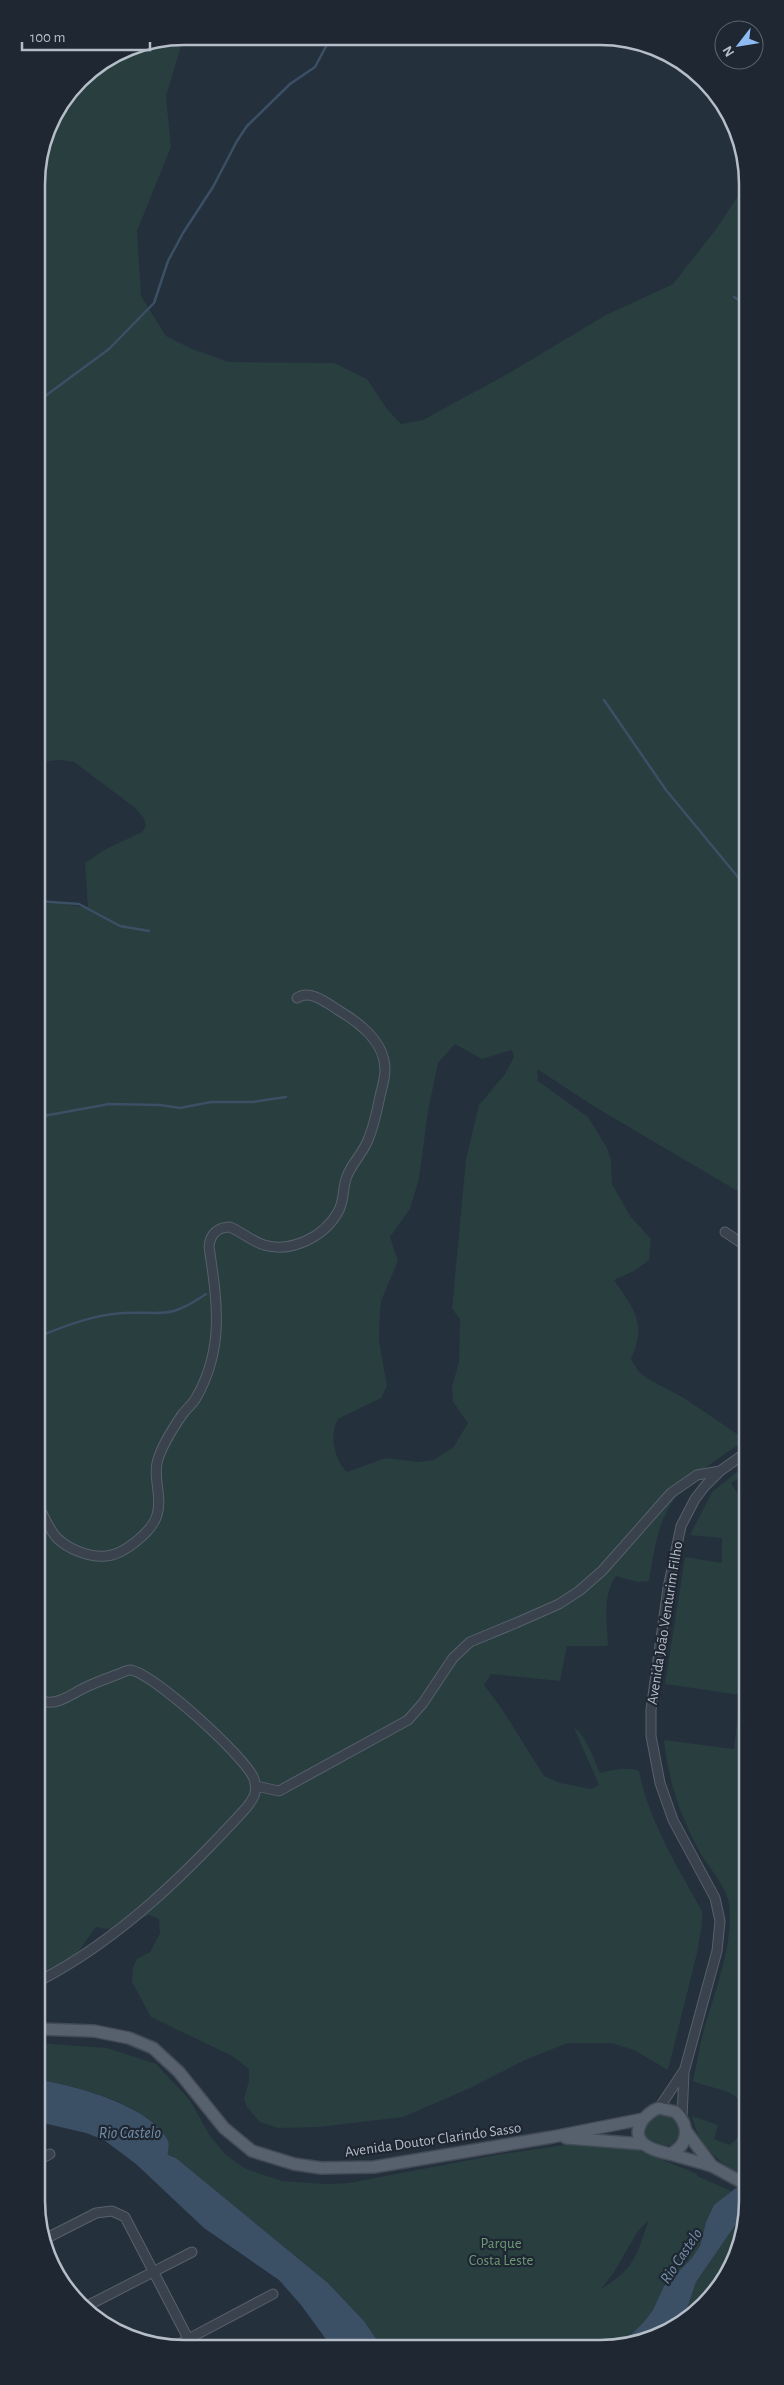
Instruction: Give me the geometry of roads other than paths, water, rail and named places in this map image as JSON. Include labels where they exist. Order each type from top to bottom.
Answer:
[{"type":"main road","name":"Avenida Doutor Clarindo Sasso","points":[[45,2029],[94,2030],[128,2038],[153,2048],[179,2072],[224,2128],[252,2151],[294,2164],[321,2168],[374,2167],[552,2137],[643,2119],[653,2110],[659,2108]]},
{"type":"main road","points":[[659,2108],[668,2109],[682,2118]]},
{"type":"main road","name":"Avenida Doutor Clarindo Sasso","points":[[682,2118],[686,2131],[712,2166]]},
{"type":"main road","points":[[642,2144],[639,2131],[643,2119]]},
{"type":"main road","points":[[670,2154],[682,2145],[686,2131]]},
{"type":"main road","name":"Avenida Doutor Clarindo Sasso","points":[[552,2137],[642,2144],[660,2152],[712,2166],[739,2180]]},
{"type":"street","points":[[45,1521],[58,1538],[72,1549],[106,1556],[125,1549],[139,1540],[157,1516],[159,1505],[156,1471],[160,1454],[182,1415],[194,1402],[203,1387],[215,1345],[218,1320],[209,1246],[212,1236],[218,1230],[230,1227],[262,1245],[285,1247],[297,1244],[320,1233],[338,1212],[345,1197],[346,1177],[368,1141],[374,1122],[385,1071],[383,1059],[377,1044],[368,1032],[354,1020],[313,996],[303,995],[297,998]]},
{"type":"street","points":[[725,1232],[739,1241]]},
{"type":"street","name":"Avenida João Venturim Filho","points":[[682,2118],[684,2072],[716,1951],[720,1921],[715,1898],[673,1820],[660,1783],[651,1736],[651,1710],[658,1651],[681,1526],[695,1499],[720,1470],[739,1457]]},
{"type":"street","points":[[256,1786],[279,1791],[408,1720],[423,1703],[453,1658],[470,1642],[516,1624],[558,1604],[579,1591],[629,1542],[671,1494],[697,1475],[720,1470]]},
{"type":"street","points":[[45,1702],[65,1700],[84,1688],[129,1670],[140,1674],[155,1682],[232,1749],[248,1766],[256,1786],[254,1797],[248,1807],[191,1867],[103,1940],[57,1972],[45,1978]]},
{"type":"street","name":"Avenida João Venturim Filho","points":[[659,2108],[684,2072]]},
{"type":"street","points":[[45,2157],[50,2154]]},
{"type":"street","points":[[50,2236],[96,2213],[112,2211],[124,2217],[188,2340]]},
{"type":"street","points":[[91,2304],[192,2252]]},
{"type":"street","points":[[195,2340],[273,2294]]},
{"type":"water","name":"Rio Castelo","points":[[45,2081],[91,2092],[111,2099],[146,2117],[168,2141],[168,2155],[176,2158],[328,2283],[364,2321],[377,2340],[327,2340],[301,2305],[279,2280],[204,2228],[136,2164],[104,2140],[86,2133],[45,2123]]},
{"type":"water","name":"Rio Castelo","points":[[739,2186],[737,2222],[696,2282],[687,2310],[670,2321],[645,2333],[629,2337],[653,2310],[664,2286],[691,2259],[700,2246],[706,2222],[714,2205]]},
{"type":"waterway","points":[[45,396],[109,349],[154,303],[168,261],[247,126],[290,84],[315,67],[327,45]]},
{"type":"waterway","points":[[734,297],[739,300]]},
{"type":"waterway","points":[[604,700],[666,790],[739,878]]},
{"type":"waterway","points":[[45,902],[79,904],[120,926],[149,931]]},
{"type":"waterway","points":[[45,1116],[109,1104],[160,1105],[180,1108],[211,1102],[253,1102],[286,1097]]},
{"type":"waterway","points":[[45,1334],[68,1325],[101,1316],[174,1311],[183,1308],[206,1294]]},
{"type":"park label","name":"Parque Costa Leste","points":[[501,2252]]}]
